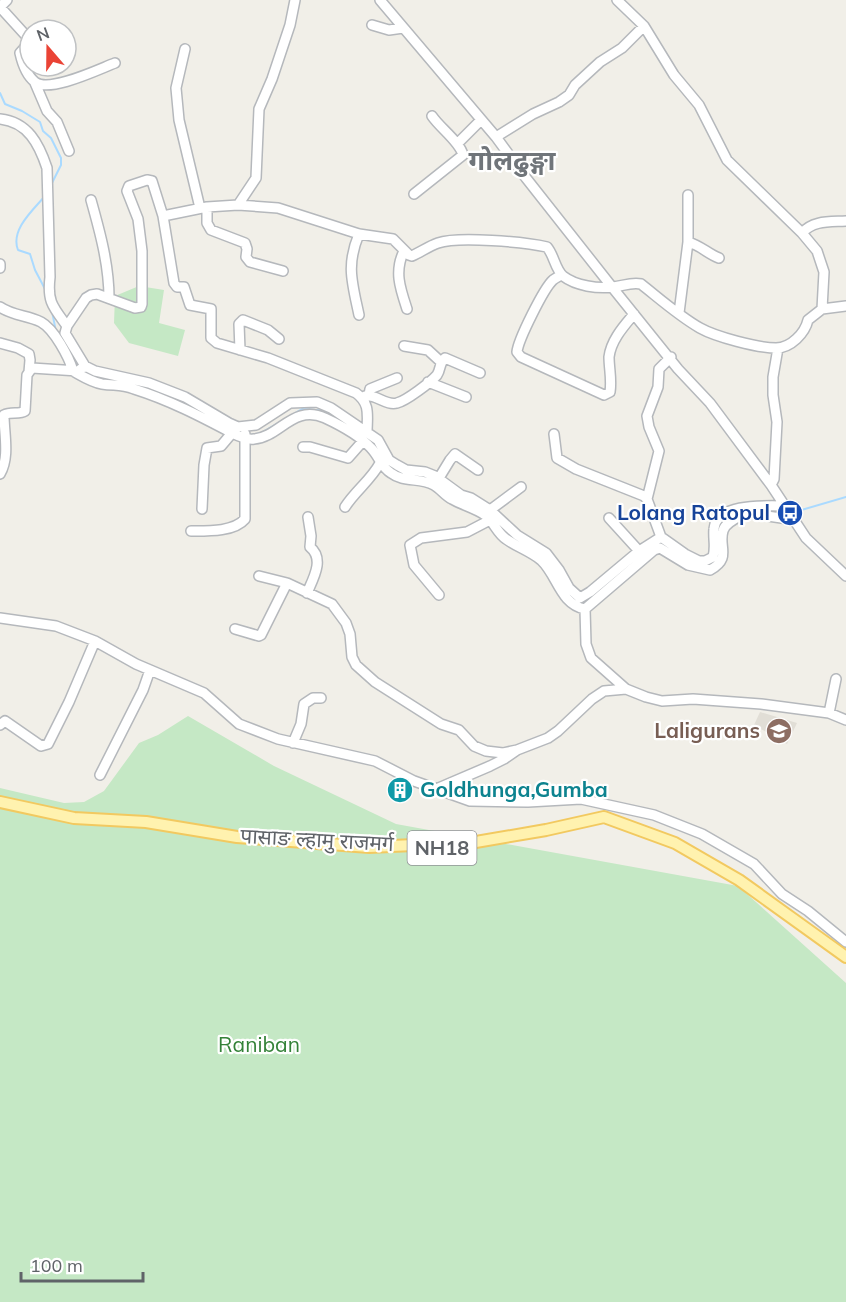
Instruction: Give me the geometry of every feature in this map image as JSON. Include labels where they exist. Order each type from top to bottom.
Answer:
[{"type":"main road","name":"पासाङ ल्हामु राजमर्ग","points":[[0,802],[74,818],[146,822],[237,837],[369,847],[414,845],[435,849],[546,830],[604,817],[675,843],[739,880],[846,957]]},
{"type":"street","points":[[7,0],[0,8],[28,39],[28,44],[20,53],[47,111],[57,122],[69,151]]},
{"type":"street","points":[[238,204],[256,178],[259,109],[272,79],[290,25],[295,0]]},
{"type":"street","points":[[380,0],[496,137],[612,287],[671,357],[678,369],[710,404],[771,485],[814,548],[846,576]]},
{"type":"street","points":[[617,0],[644,26],[674,75],[699,105],[727,160],[802,233],[816,251],[824,272],[822,309]]},
{"type":"street","points":[[372,25],[389,30],[403,28]]},
{"type":"street","points":[[496,137],[569,95],[575,85],[600,62],[622,48],[644,26]]},
{"type":"street","points":[[185,49],[176,88],[179,120],[207,223],[211,230],[245,243],[246,257],[250,262],[283,270]]},
{"type":"street","points":[[35,83],[44,85],[76,79],[115,63]]},
{"type":"street","points":[[414,194],[461,158],[463,152],[432,116]]},
{"type":"street","points":[[0,119],[17,122],[37,144],[47,168],[50,277],[48,294],[53,307],[67,326]]},
{"type":"street","points":[[457,144],[481,120]]},
{"type":"street","points":[[80,369],[65,333],[67,326],[86,298],[97,294],[135,308],[141,307],[142,251],[138,219],[127,191],[129,186],[147,180],[152,181],[164,216],[175,286],[184,287],[190,305],[211,309],[211,338],[217,343],[268,358],[367,397],[395,404],[438,374],[441,362],[445,358],[480,373]]},
{"type":"street","points":[[679,313],[688,242],[688,195]]},
{"type":"street","points":[[91,200],[100,234],[109,285],[109,298]]},
{"type":"street","points":[[164,216],[203,207],[238,204],[278,208],[359,234],[393,239],[412,256],[436,243],[446,241],[503,242],[547,247],[562,275],[576,283],[594,287],[612,287],[634,282],[641,284],[700,328],[725,339],[778,348],[805,331],[808,320],[822,309],[846,306]]},
{"type":"street","points":[[802,233],[808,226],[846,221]]},
{"type":"street","points":[[358,315],[350,270],[353,249],[359,234]]},
{"type":"street","points":[[688,242],[699,245],[712,256],[719,258]]},
{"type":"street","points":[[404,251],[399,260],[398,274],[407,309]]},
{"type":"street","points":[[562,275],[554,279],[539,302],[518,349],[521,357],[608,394],[611,382],[610,353],[613,342],[634,314]]},
{"type":"street","points":[[0,307],[10,314],[44,323],[88,380],[101,384],[118,384],[177,404],[232,434],[245,433],[290,404],[317,402],[337,411],[362,435],[380,463],[389,472],[404,480],[435,480],[455,454],[478,470]]},
{"type":"street","points":[[240,350],[239,324],[243,320],[268,330],[279,339]]},
{"type":"street","points":[[0,343],[29,354],[30,360],[25,411],[4,415],[6,435],[1,466]]},
{"type":"street","points":[[404,346],[428,350],[441,362]]},
{"type":"street","points":[[771,485],[774,479],[777,422],[773,377],[778,348]]},
{"type":"street","points":[[671,357],[659,369],[658,387],[647,416],[659,451],[647,499],[661,537],[685,554],[699,561],[705,561],[715,554],[714,528],[716,522],[726,513],[750,506],[786,506]]},
{"type":"street","points":[[29,372],[32,368],[80,369],[158,387],[185,397],[253,440],[303,415],[322,417],[378,440],[389,460],[397,465],[406,470],[425,472],[460,495],[471,498],[517,535],[546,553],[569,588],[580,598],[639,551],[661,537]]},
{"type":"street","points":[[303,447],[348,458],[362,435],[370,389],[397,378]]},
{"type":"street","points":[[428,382],[466,397]]},
{"type":"street","points":[[191,531],[228,528],[242,523],[245,519],[245,433]]},
{"type":"street","points":[[202,509],[207,448],[221,446],[232,434]]},
{"type":"street","points":[[554,434],[557,458],[576,469],[607,480],[647,499]]},
{"type":"street","points":[[345,507],[353,495],[374,474],[380,463]]},
{"type":"street","points":[[439,595],[414,566],[410,544],[421,538],[467,532],[521,487]]},
{"type":"street","points":[[795,520],[746,513],[723,530],[721,560],[710,570],[688,565],[658,548],[642,558],[585,609],[586,644],[591,658],[626,689],[646,697],[662,701],[693,699],[829,713],[846,720]]},
{"type":"street","points":[[490,515],[502,536],[541,560],[551,572],[567,600],[574,607],[585,609]]},
{"type":"street","points":[[307,592],[318,561],[316,552],[310,548],[308,517]]},
{"type":"street","points":[[609,518],[639,551]]},
{"type":"street","points":[[259,576],[287,583],[332,604],[346,623],[350,634],[352,657],[356,665],[375,682],[441,724],[459,730],[474,746],[486,751],[503,753],[536,744],[558,731],[592,699],[604,691],[626,689]]},
{"type":"street","points":[[235,628],[261,635],[287,583]]},
{"type":"street","points":[[0,618],[56,626],[95,641],[150,670],[204,693],[239,724],[293,743],[375,761],[434,789],[471,801],[528,802],[581,799],[654,815],[702,834],[754,864],[782,894],[808,911],[846,942]]},
{"type":"street","points":[[0,725],[5,721],[41,746],[48,744],[95,641]]},
{"type":"street","points":[[100,775],[143,690],[150,670]]},
{"type":"street","points":[[829,713],[836,679]]},
{"type":"street","points":[[293,743],[301,724],[304,704],[313,698],[321,698]]},
{"type":"street","points":[[434,789],[490,766],[516,750]]},
{"type":"shaded area","name":"Laligurans","points":[[760,712],[797,723],[787,744],[754,725]]},
{"type":"green space","points":[[139,286],[164,290],[159,323],[185,330],[178,356],[129,343],[114,323],[115,296]]},
{"type":"green space","name":"Raniban","points":[[188,716],[274,766],[396,824],[738,886],[846,983],[846,1302],[0,1302],[0,788],[64,803],[84,802],[104,791],[139,743],[158,735]]},
{"type":"waterway","points":[[0,93],[5,104],[40,122],[43,131],[51,138],[61,158],[61,165],[51,185]]},
{"type":"waterway","points":[[45,196],[24,221],[16,243],[18,250],[30,254],[45,289]]},
{"type":"waterway","points":[[52,311],[56,332]]},
{"type":"waterway","points":[[251,435],[261,433],[302,409],[329,411]]},
{"type":"waterway","points":[[367,439],[378,449]]},
{"type":"waterway","points":[[798,511],[846,497]]},
{"type":"waterway","points":[[723,520],[734,514]]},
{"type":"waterway","points":[[578,603],[594,595]]},
{"type":"place","name":"Lolang Ratopul","points":[[790,513]]},
{"type":"place","name":"Laligurans","points":[[779,731]]},
{"type":"place","name":"Goldhunga,Gumba","points":[[400,790]]},
{"type":"district","name":"गोलढुङ्गा","points":[[512,161]]}]
